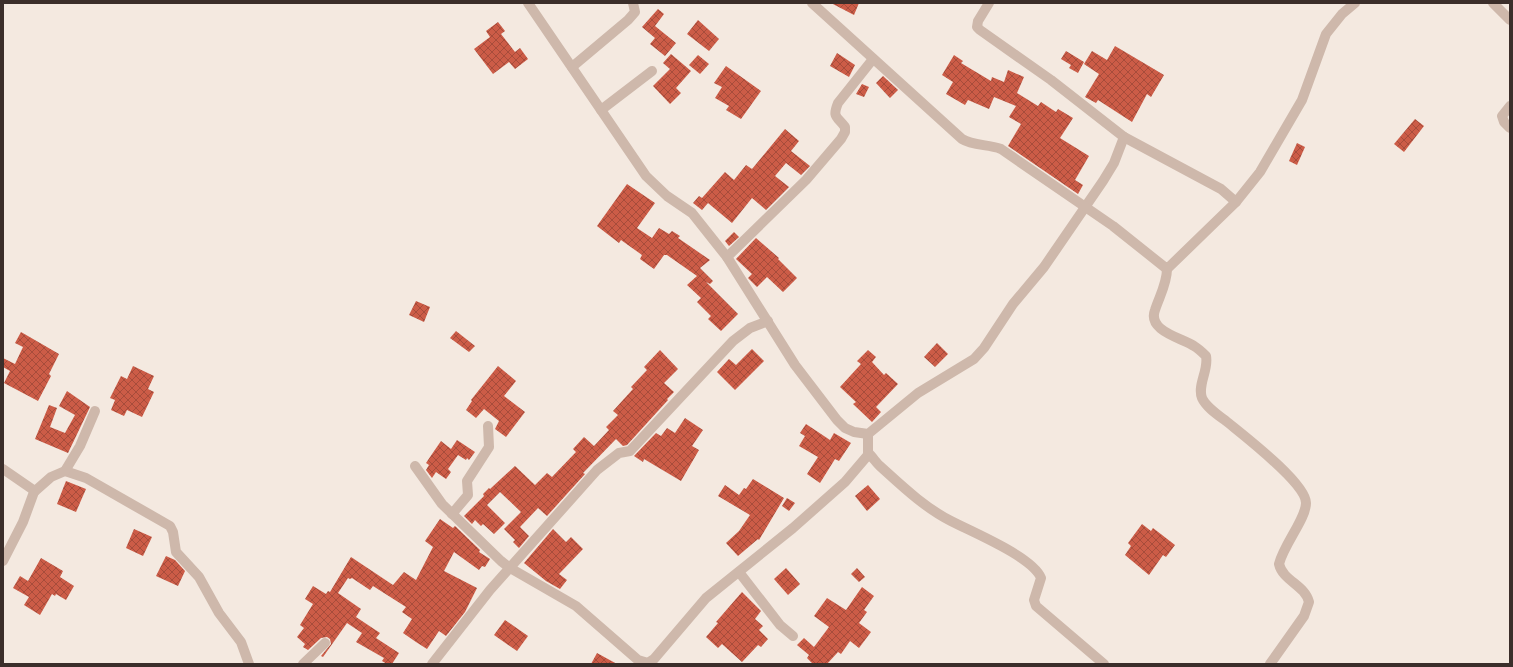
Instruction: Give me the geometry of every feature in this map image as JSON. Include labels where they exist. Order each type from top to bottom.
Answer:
[{"type":"street","points":[[528,3],[561,49],[600,110],[646,176],[667,196],[692,213],[727,257],[795,365],[837,420],[845,428],[854,432],[868,434],[918,392],[974,359],[980,353],[998,324],[1044,267],[1114,163],[1124,137]]},
{"type":"street","points":[[572,68],[628,20],[635,12],[633,3]]},
{"type":"street","points":[[812,3],[962,139],[971,143],[991,145],[1001,149],[1113,226],[1167,269]]},
{"type":"street","points":[[989,3],[978,21],[977,26],[980,30],[1051,80],[1124,137],[1221,189],[1236,202]]},
{"type":"street","points":[[1270,664],[1304,616],[1309,602],[1303,591],[1284,576],[1279,564],[1285,546],[1306,508],[1304,492],[1284,471],[1215,413],[1202,399],[1201,391],[1206,370],[1206,356],[1194,346],[1166,332],[1156,324],[1153,315],[1165,282],[1167,269],[1236,202],[1260,172],[1302,100],[1326,34],[1342,14],[1355,3]]},
{"type":"street","points":[[1493,3],[1510,20]]},
{"type":"street","points":[[727,257],[806,180],[841,138],[844,132],[844,127],[836,117],[835,111],[838,103],[873,59]]},
{"type":"street","points":[[600,110],[652,71]]},
{"type":"street","points":[[1510,106],[1502,116],[1510,128]]},
{"type":"street","points":[[432,664],[510,568],[597,470],[619,453],[630,451],[733,341],[750,328],[768,321]]},
{"type":"street","points":[[3,561],[23,522],[34,492],[51,477],[65,471],[80,446],[95,411]]},
{"type":"street","points":[[452,514],[467,497],[469,492],[467,481],[489,447],[488,426]]},
{"type":"street","points":[[415,466],[442,504],[510,568],[576,606],[638,660],[648,663],[654,659],[706,598],[793,528],[845,482],[866,459],[868,453],[868,434]]},
{"type":"street","points":[[868,453],[887,472],[933,510],[951,521],[976,532],[1033,566],[1041,578],[1034,600],[1036,606],[1104,664]]},
{"type":"street","points":[[3,469],[32,489],[34,492]]},
{"type":"street","points":[[65,471],[86,478],[170,526],[173,532],[176,552],[199,577],[219,614],[241,642],[249,664]]},
{"type":"street","points":[[739,572],[780,625],[793,636]]},
{"type":"street","points":[[303,664],[325,643]]},
{"type":"building","points":[[831,3],[859,3],[854,15]]},
{"type":"building","points":[[658,9],[664,14],[655,26],[676,43],[665,56],[650,44],[655,38],[642,27]]},
{"type":"building","points":[[698,20],[719,39],[709,51],[687,34]]},
{"type":"building","points":[[498,22],[505,31],[501,34],[515,52],[520,48],[528,59],[515,69],[509,62],[493,74],[474,49],[490,37],[486,31]]},
{"type":"building","points":[[1115,46],[1164,75],[1151,97],[1147,94],[1132,122],[1098,100],[1096,103],[1085,97],[1099,74],[1084,64],[1092,51],[1107,60]]},
{"type":"building","points":[[1066,51],[1084,62],[1078,73],[1069,68],[1071,65],[1061,59]]},
{"type":"building","points":[[837,53],[855,65],[849,77],[830,66]]},
{"type":"building","points":[[671,54],[691,71],[676,88],[681,93],[670,104],[653,86],[670,69],[663,63]]},
{"type":"building","points":[[698,55],[709,64],[700,74],[689,65]]},
{"type":"building","points":[[954,55],[963,61],[961,63],[991,81],[992,77],[1004,82],[1008,70],[1024,77],[1017,93],[1038,106],[1041,102],[1056,112],[1058,109],[1073,118],[1060,138],[1089,156],[1075,180],[1083,185],[1078,194],[1008,146],[1021,124],[1009,117],[1016,106],[994,97],[989,109],[968,100],[965,105],[946,94],[953,82],[942,75]]},
{"type":"building","points":[[726,66],[761,91],[741,119],[726,110],[729,106],[715,98],[722,87],[714,83]]},
{"type":"building","points":[[883,76],[898,90],[890,98],[876,83]]},
{"type":"building","points":[[862,84],[869,87],[864,97],[856,94]]},
{"type":"building","points":[[1415,119],[1424,126],[1404,152],[1394,144]]},
{"type":"building","points":[[785,129],[799,141],[791,151],[810,166],[801,175],[786,163],[775,176],[789,187],[766,210],[752,198],[732,223],[708,203],[702,210],[693,203],[699,196],[702,198],[725,172],[734,180],[746,165],[752,169]]},
{"type":"building","points":[[1297,143],[1305,147],[1297,165],[1289,161]]},
{"type":"building","points":[[627,184],[655,203],[637,228],[652,238],[659,228],[669,234],[672,231],[680,236],[678,238],[710,260],[700,268],[713,281],[710,284],[706,282],[738,314],[721,331],[708,319],[711,316],[697,302],[701,298],[687,285],[697,276],[667,255],[664,255],[654,269],[640,259],[642,255],[621,240],[619,243],[597,226]]},
{"type":"building","points":[[734,232],[739,237],[729,246],[725,241]]},
{"type":"building","points":[[756,238],[779,258],[778,259],[797,278],[783,292],[767,277],[757,287],[748,278],[752,274],[736,259]]},
{"type":"building","points":[[416,301],[430,307],[424,322],[409,315]]},
{"type":"building","points":[[456,331],[475,346],[469,352],[450,338]]},
{"type":"building","points":[[21,332],[59,354],[49,374],[51,376],[38,401],[4,383],[10,371],[3,367],[3,358],[15,364],[23,347],[15,343]]},
{"type":"building","points":[[937,343],[948,354],[935,367],[924,357]]},
{"type":"building","points":[[752,349],[764,361],[735,390],[717,372],[729,359],[736,365]]},
{"type":"building","points":[[660,350],[678,369],[664,383],[674,392],[627,445],[623,446],[616,439],[583,473],[585,474],[547,516],[538,508],[520,527],[529,536],[519,548],[513,542],[515,540],[504,529],[521,512],[500,492],[487,505],[505,523],[494,534],[483,524],[481,526],[475,520],[472,524],[464,516],[484,496],[483,494],[489,488],[490,489],[515,466],[535,485],[547,473],[552,477],[576,452],[573,449],[584,437],[594,446],[609,430],[606,427],[618,415],[613,411],[633,389],[631,387],[647,370],[644,367]]},
{"type":"building","points":[[868,350],[876,357],[872,362],[884,375],[886,373],[898,384],[876,407],[881,412],[872,422],[853,404],[856,402],[840,387],[861,364],[857,361]]},
{"type":"building","points":[[133,366],[154,376],[148,389],[154,392],[142,417],[127,410],[124,416],[111,410],[115,400],[110,398],[121,376],[127,379]]},
{"type":"building","points":[[498,366],[516,381],[504,396],[525,412],[506,437],[495,429],[499,421],[484,409],[476,418],[466,410],[472,401],[471,400]]},
{"type":"building","points":[[67,391],[90,407],[68,453],[35,439],[49,405],[57,408],[50,427],[65,433],[75,415],[59,406]]},
{"type":"building","points":[[685,418],[703,430],[692,446],[699,450],[681,481],[644,459],[643,462],[634,456],[656,433],[661,436],[667,428],[675,433]]},
{"type":"building","points":[[806,424],[830,440],[834,433],[851,443],[839,461],[835,459],[820,483],[807,474],[818,457],[799,446],[805,436],[800,433]]},
{"type":"building","points":[[457,440],[475,452],[469,460],[467,458],[466,460],[458,455],[448,469],[451,472],[446,479],[436,472],[432,478],[426,470],[429,465],[426,463],[441,441],[451,449]]},
{"type":"building","points":[[753,479],[784,498],[759,540],[758,539],[738,556],[726,543],[739,531],[750,515],[718,496],[725,485],[739,495],[744,488],[746,489]]},
{"type":"building","points":[[66,481],[86,489],[76,512],[57,504]]},
{"type":"building","points":[[868,485],[880,499],[867,511],[855,496]]},
{"type":"building","points":[[787,498],[795,503],[789,511],[782,506]]},
{"type":"building","points":[[440,519],[453,528],[455,526],[480,550],[479,552],[490,559],[485,567],[482,566],[479,570],[454,552],[444,571],[477,588],[465,612],[446,636],[439,631],[427,649],[403,633],[412,619],[402,612],[406,607],[373,586],[370,590],[352,578],[348,578],[338,593],[361,609],[356,617],[380,633],[376,638],[399,653],[392,664],[387,664],[382,661],[384,658],[356,642],[362,633],[347,623],[323,657],[321,656],[331,644],[330,639],[327,637],[321,638],[308,650],[303,647],[305,644],[297,637],[304,628],[300,625],[313,604],[305,599],[313,586],[326,594],[328,591],[330,592],[351,557],[393,585],[404,572],[416,580],[433,547],[425,541]]},
{"type":"building","points":[[1142,524],[1151,531],[1153,528],[1175,545],[1166,557],[1163,555],[1149,575],[1125,555],[1131,546],[1128,543]]},
{"type":"building","points":[[134,529],[152,537],[143,556],[126,548]]},
{"type":"building","points":[[553,529],[566,542],[571,537],[583,549],[559,574],[567,580],[560,589],[546,581],[524,563]]},
{"type":"building","points":[[166,556],[175,560],[185,571],[178,586],[156,576]]},
{"type":"building","points":[[41,558],[63,571],[60,577],[74,586],[66,600],[56,594],[55,596],[52,594],[40,615],[24,605],[29,597],[13,588],[20,576],[28,581]]},
{"type":"building","points":[[786,568],[800,584],[788,595],[774,579]]},
{"type":"building","points":[[857,568],[865,577],[859,582],[851,574]]},
{"type":"building","points":[[862,587],[874,596],[864,610],[867,612],[859,623],[871,632],[859,648],[850,641],[841,654],[838,652],[827,664],[813,664],[807,658],[809,655],[797,645],[804,638],[814,647],[829,627],[814,616],[827,598],[846,610]]},
{"type":"building","points":[[742,592],[761,611],[755,619],[763,626],[759,630],[768,639],[761,647],[758,645],[742,662],[722,644],[718,648],[706,637],[718,623],[716,622]]},
{"type":"building","points":[[505,620],[528,636],[517,651],[494,635]]},
{"type":"building","points":[[597,653],[617,664],[591,664]]}]
